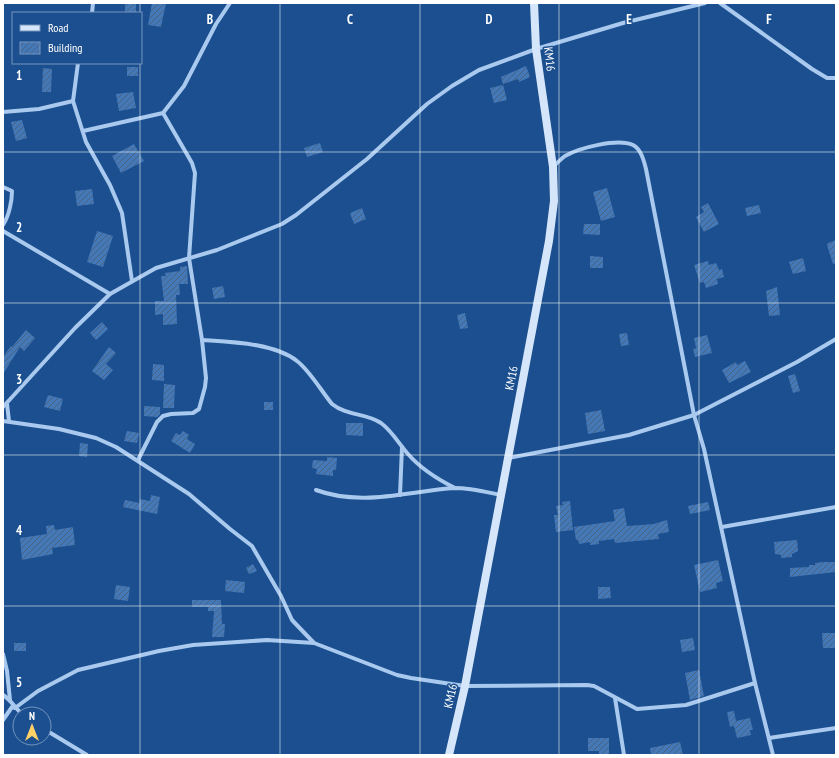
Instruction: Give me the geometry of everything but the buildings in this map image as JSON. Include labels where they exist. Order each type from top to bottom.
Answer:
[{"type":"street","points":[[83,131],[163,113],[184,86],[216,24],[230,3]]},
{"type":"street","name":"KM16","points":[[449,755],[465,686],[550,241],[554,201],[553,166],[536,49],[534,3]]},
{"type":"street","points":[[9,421],[5,406],[75,328],[110,294],[156,268],[217,250],[282,224],[296,215],[361,163],[427,104],[452,86],[479,70],[536,49],[623,23],[705,3]]},
{"type":"street","points":[[720,3],[812,69],[827,78],[836,78]]},
{"type":"street","points":[[78,64],[73,101],[86,142],[110,184],[122,213],[132,281]]},
{"type":"street","points":[[3,112],[39,109],[73,101]]},
{"type":"street","points":[[138,460],[157,422],[160,419],[171,414],[193,413],[199,409],[206,378],[202,340],[189,258],[195,172],[192,163],[163,113]]},
{"type":"street","points":[[553,166],[565,156],[590,147],[613,142],[633,145],[641,154],[646,169],[694,415],[704,449],[755,683],[773,755]]},
{"type":"street","points":[[3,187],[12,190],[6,220],[3,225]]},
{"type":"street","points":[[3,231],[110,294]]},
{"type":"street","points":[[508,458],[629,436],[694,415],[790,365],[836,339]]},
{"type":"street","points":[[202,340],[254,346],[282,352],[291,357],[299,362],[338,409],[378,422],[387,429],[416,462],[430,474],[455,488]]},
{"type":"street","points":[[3,421],[59,429],[96,438],[116,447],[138,460],[189,494],[252,546],[281,596],[292,620],[314,643]]},
{"type":"street","points":[[400,495],[402,447]]},
{"type":"street","points":[[316,490],[330,495],[354,498],[375,498],[455,488],[501,495]]},
{"type":"street","points":[[722,527],[836,508]]},
{"type":"street","points":[[18,706],[38,691],[78,670],[159,651],[193,645],[267,640],[314,643],[397,675],[465,686],[594,686],[637,709],[690,704],[755,683]]},
{"type":"street","points":[[3,654],[7,671],[10,700]]},
{"type":"street","points":[[3,695],[10,700],[14,706]]},
{"type":"street","points":[[615,698],[624,755]]},
{"type":"street","points":[[3,720],[12,707]]},
{"type":"street","points":[[769,738],[836,728]]},
{"type":"street","points":[[52,733],[87,755]]}]
